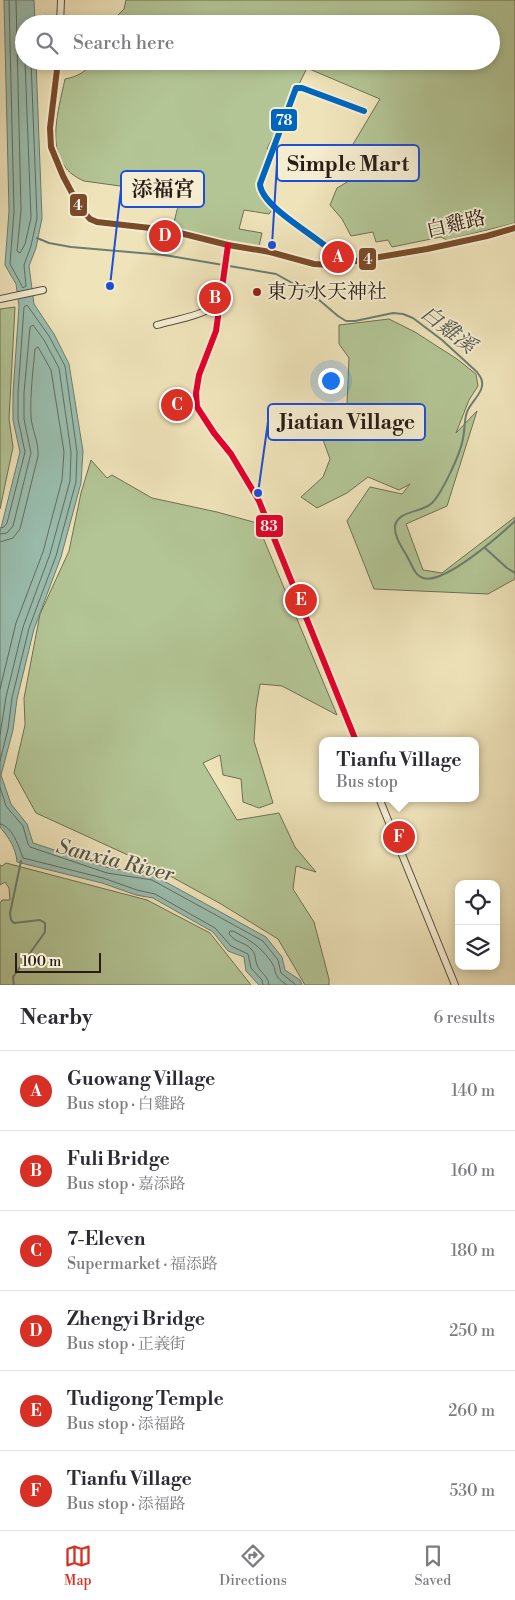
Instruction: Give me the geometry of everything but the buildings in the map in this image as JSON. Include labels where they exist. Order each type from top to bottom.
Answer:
[{"type":"street","points":[[60,15],[61,0]]},
{"type":"street","name":"白雞路","points":[[57,70],[50,128],[51,147],[63,176],[85,214],[97,222],[168,230],[228,245],[270,252],[314,264],[332,265],[354,263],[427,249],[515,228]]},
{"type":"street","points":[[332,265],[329,249],[282,213],[263,194],[260,184],[296,88],[302,88],[364,110]]},
{"type":"street","points":[[228,245],[216,331],[199,375],[196,393],[197,407],[231,454],[259,502],[354,737]]},
{"type":"street","points":[[0,299],[43,290]]},
{"type":"street","points":[[157,325],[198,315],[220,303]]},
{"type":"street","points":[[381,802],[455,985]]},
{"type":"green space","points":[[126,0],[515,0],[515,223],[447,240],[441,237],[392,247],[388,240],[376,242],[373,232],[351,236],[342,219],[330,205],[337,188],[349,181],[337,171],[380,99],[312,70],[500,70],[500,15],[118,15],[124,9]]},
{"type":"green space","points":[[85,70],[306,70],[267,149],[270,150],[259,175],[258,188],[260,194],[272,210],[269,214],[244,210],[239,229],[262,233],[259,246],[229,242],[173,227],[177,210],[185,195],[84,181],[71,173],[62,162],[57,150],[57,121],[65,79]]},
{"type":"green space","points":[[15,307],[9,419],[13,447],[0,509],[0,309]]},
{"type":"green space","points":[[389,319],[415,332],[457,359],[476,374],[478,386],[469,400],[456,433],[477,411],[447,506],[406,524],[423,570],[442,573],[515,517],[515,579],[488,594],[374,589],[347,521],[370,487],[402,494],[410,484],[399,490],[368,477],[347,493],[317,508],[301,497],[323,477],[330,459],[322,437],[323,412],[347,405],[349,358],[339,344],[339,325]]},
{"type":"green space","points":[[91,460],[107,478],[112,475],[152,498],[257,523],[337,715],[282,686],[260,684],[254,741],[273,803],[259,808],[243,802],[241,779],[223,775],[220,755],[203,763],[237,820],[279,813],[295,847],[316,872],[296,866],[293,889],[314,922],[329,985],[305,985],[278,939],[221,904],[152,866],[36,813],[14,773],[25,725],[24,698],[40,614],[69,551],[81,493]]},
{"type":"green space","points":[[6,863],[147,900],[210,933],[251,985],[0,985],[0,903],[2,900],[10,900],[9,888],[5,882],[0,885],[0,865],[2,866]]},
{"type":"water","points":[[4,0],[34,0],[35,15],[15,15],[15,70],[36,70],[42,218],[36,248],[29,266],[34,304],[54,334],[69,364],[83,451],[81,483],[61,557],[34,629],[17,699],[13,730],[1,775],[11,804],[27,824],[33,843],[109,868],[153,875],[266,937],[282,957],[285,970],[300,980],[302,985],[259,985],[246,971],[244,957],[228,951],[213,932],[153,898],[17,862],[12,843],[0,827],[0,532],[20,452],[13,420],[19,306],[16,284],[5,265],[9,211]]},
{"type":"waterway","name":"白雞溪","points":[[37,238],[49,243],[71,247],[164,255],[276,274],[312,294],[346,321],[355,321],[393,313],[413,318],[442,340],[477,372],[482,384],[480,393],[467,412],[462,445],[446,482],[432,503],[422,509],[405,514],[397,521],[395,530],[399,543],[418,575],[423,578],[432,578],[457,567],[515,521]]},
{"type":"waterway","points":[[485,548],[515,573]]},
{"type":"waterway","points":[[14,985],[13,977],[45,932],[45,923],[40,920],[14,923],[11,920],[10,913],[21,861]]},
{"type":"transit line","name":"4","points":[[57,70],[50,128],[51,147],[63,176],[80,208],[90,219],[97,222],[168,230],[228,245],[270,252],[314,264],[332,265],[427,249],[515,228]]},
{"type":"transit line","name":"78","points":[[332,265],[329,249],[278,210],[269,201],[260,184],[296,88],[302,88],[364,111]]},
{"type":"transit line","name":"83","points":[[228,245],[216,331],[199,375],[196,393],[197,407],[231,454],[259,501],[354,737]]},
{"type":"place","name":"Zhengyi Bridge","points":[[165,236]]},
{"type":"place","name":"Simple Mart","points":[[272,245]]},
{"type":"place","name":"Guowang Village","points":[[338,257]]},
{"type":"place","name":"添福宮","points":[[110,286]]},
{"type":"place","name":"東方水天神社","points":[[257,292]]},
{"type":"place","name":"Fuli Bridge","points":[[215,298]]},
{"type":"place","name":"7-Eleven","points":[[177,405]]},
{"type":"place","name":"Jiatian Village","points":[[258,493]]},
{"type":"place","name":"Tudigong Temple","points":[[301,600]]},
{"type":"place","name":"Tianfu Village","points":[[399,837]]},
{"type":"water label","name":"Sanxia River","points":[[115,861]]}]
